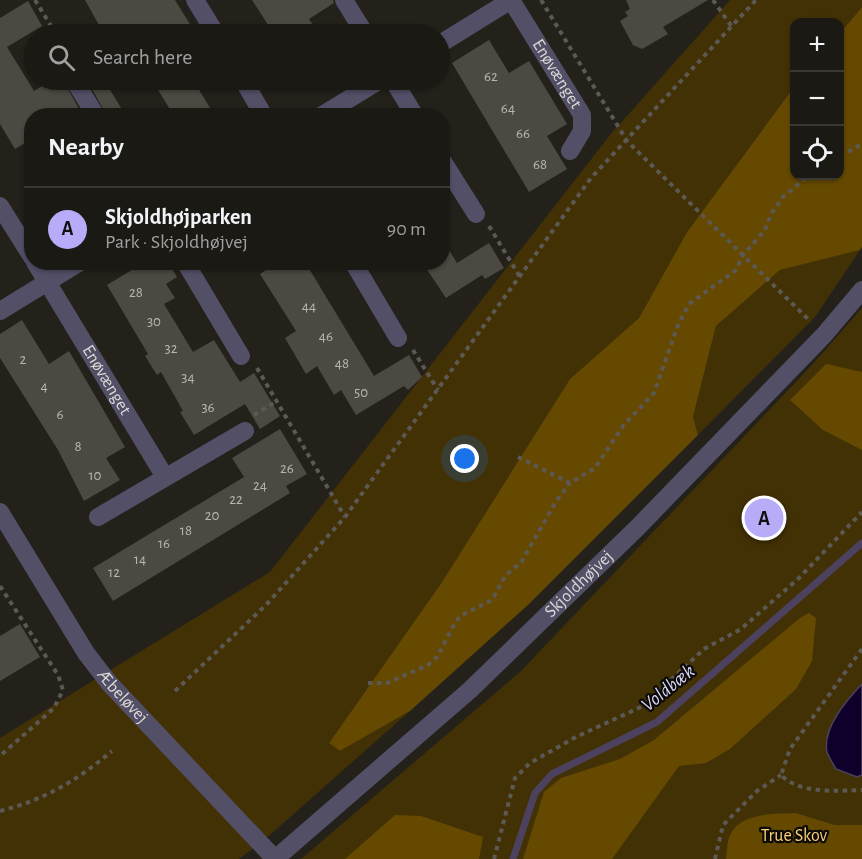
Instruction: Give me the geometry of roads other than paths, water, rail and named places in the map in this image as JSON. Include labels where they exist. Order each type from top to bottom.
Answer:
[{"type":"street","points":[[195,0],[210,24]]},
{"type":"street","points":[[344,0],[359,24]]},
{"type":"street","name":"Enøvænget","points":[[450,38],[511,0],[582,115],[582,131],[570,151]]},
{"type":"street","points":[[80,90],[91,108]]},
{"type":"street","points":[[249,90],[259,108]]},
{"type":"street","points":[[334,108],[364,90]]},
{"type":"street","points":[[399,90],[410,108]]},
{"type":"street","points":[[450,173],[476,214]]},
{"type":"street","points":[[0,206],[24,244]]},
{"type":"street","name":"Enøvænget","points":[[40,270],[165,477]]},
{"type":"street","points":[[0,311],[67,270]]},
{"type":"street","points":[[190,270],[241,356]]},
{"type":"street","points":[[357,270],[398,338]]},
{"type":"street","name":"Skjoldhøjvej","points":[[275,859],[471,690],[637,528],[824,335],[862,290]]},
{"type":"street","points":[[98,517],[245,431]]},
{"type":"street","name":"Æbeløvej","points":[[0,512],[86,653],[109,683],[275,859]]},
{"type":"waterway","name":"Voldbæk","points":[[513,859],[535,793],[552,774],[657,722],[862,543]]},
{"type":"place","name":"Skjoldhøjparken","points":[[764,518]]},
{"type":"park label","name":"True Skov","points":[[794,836]]}]
